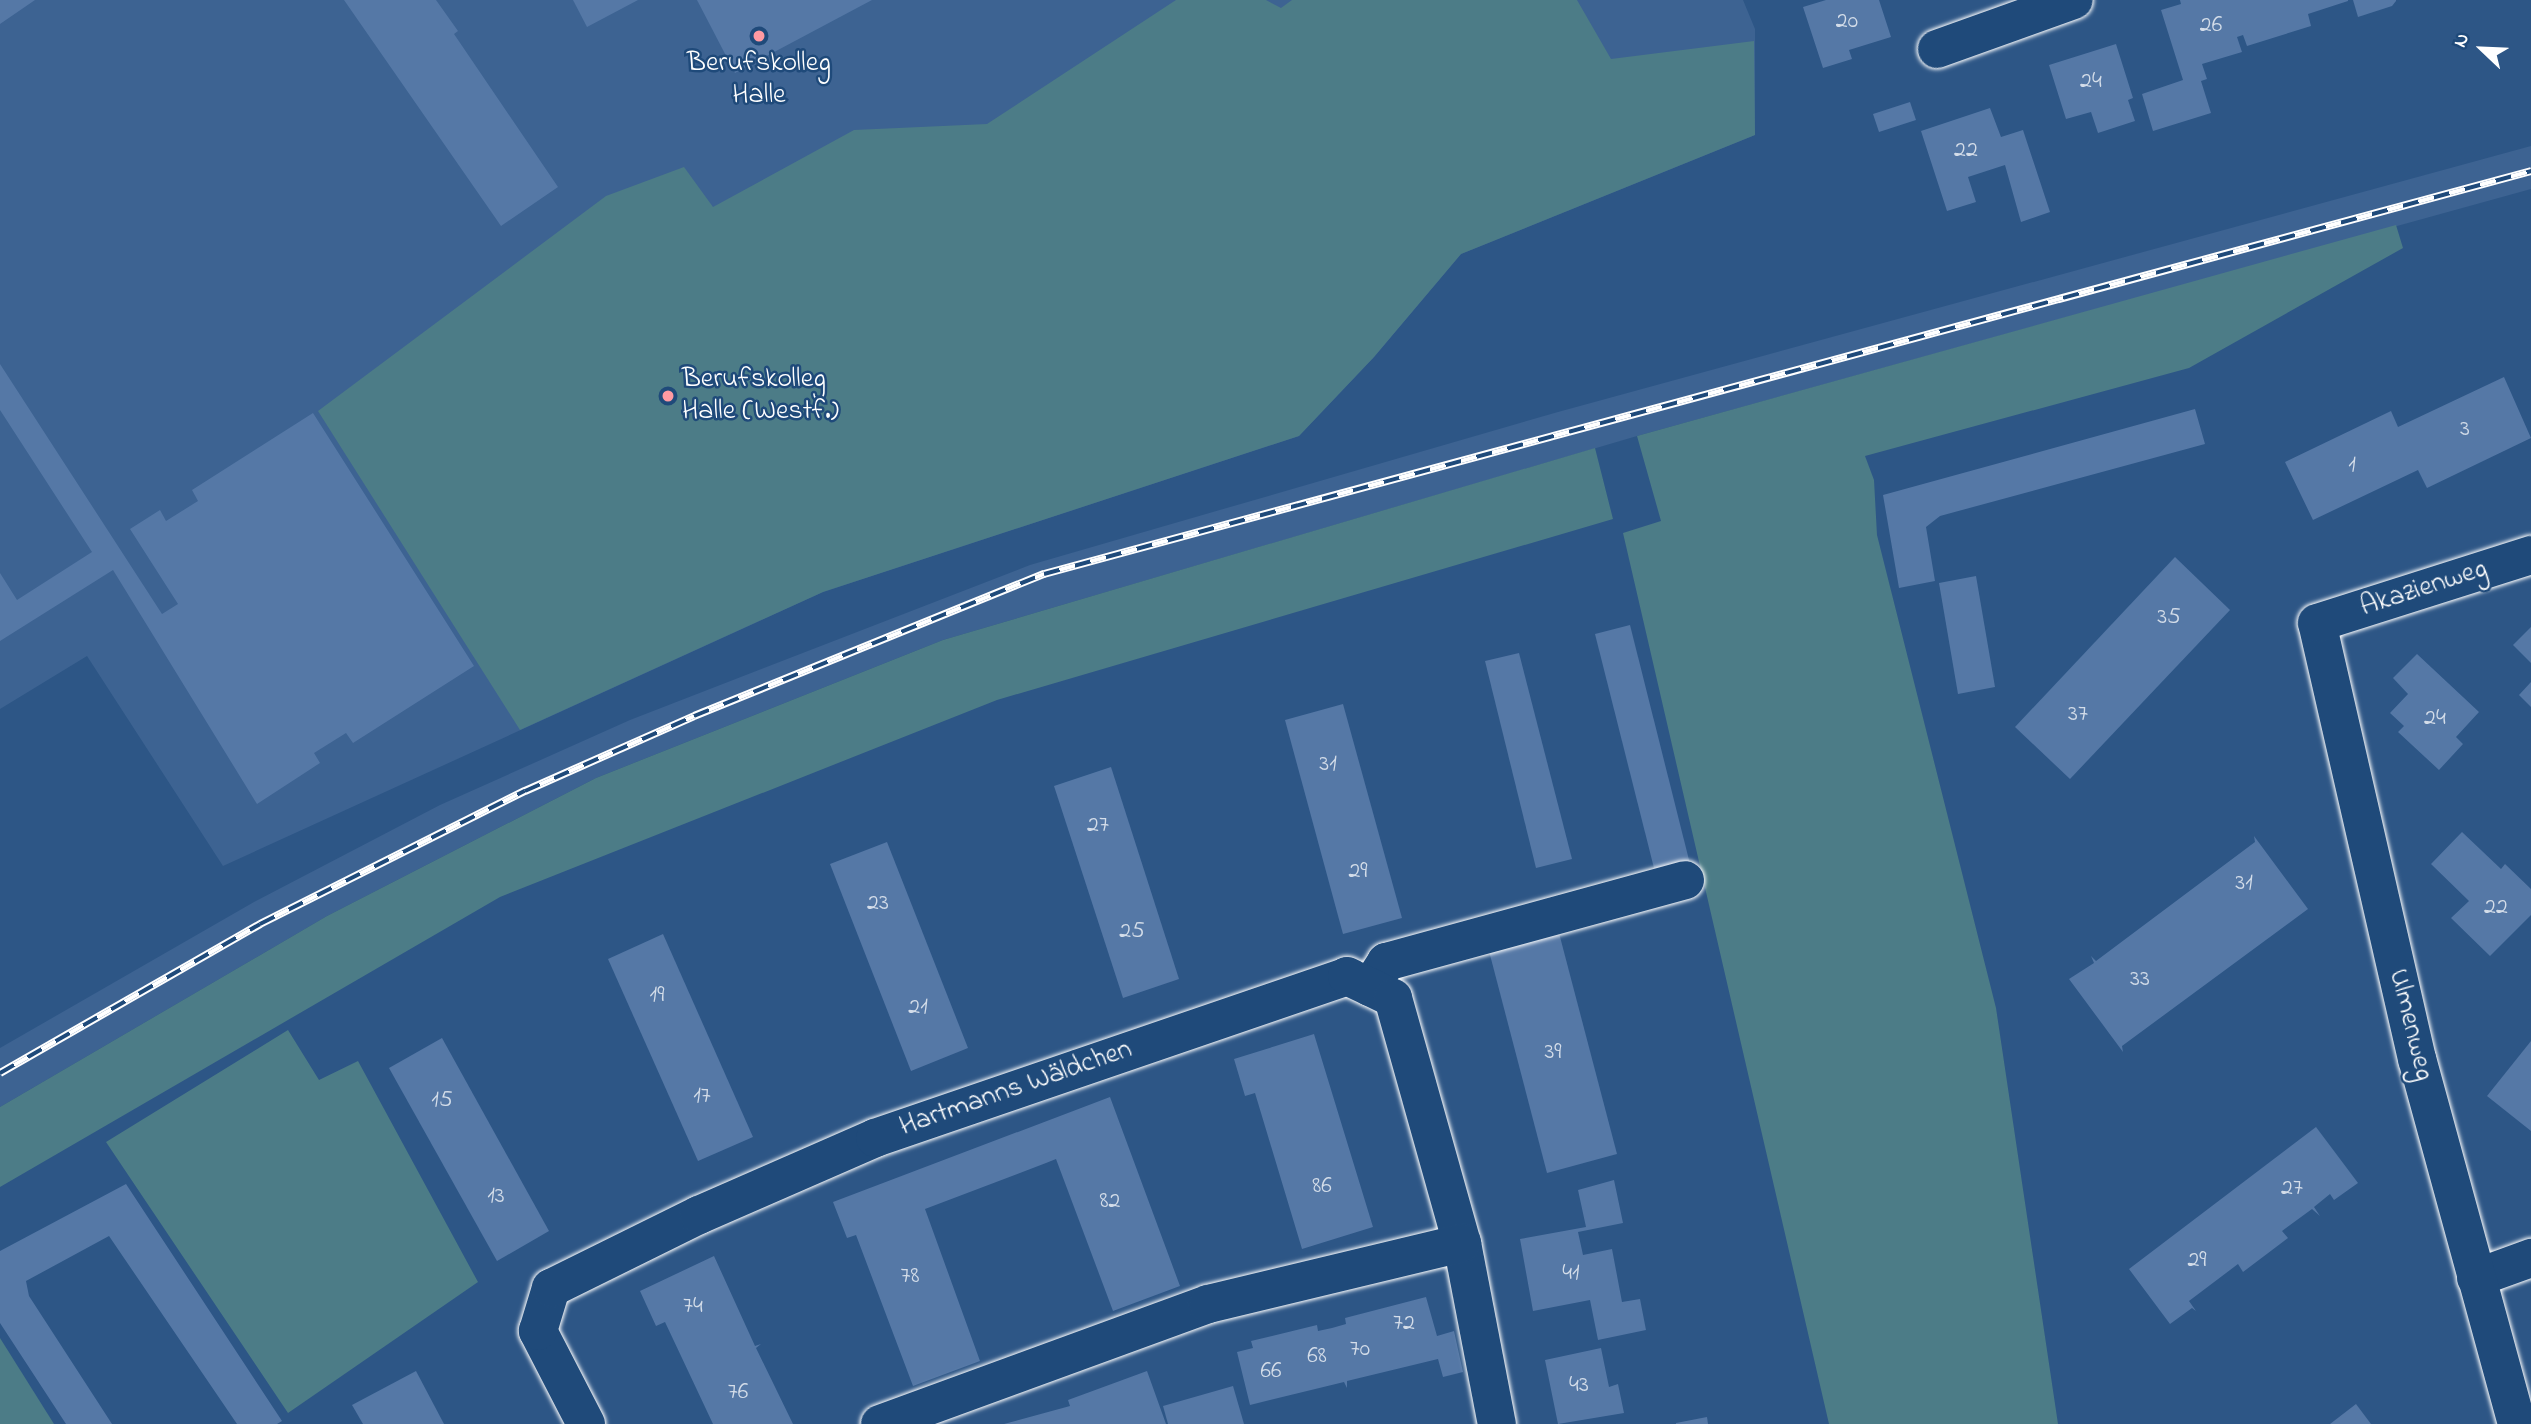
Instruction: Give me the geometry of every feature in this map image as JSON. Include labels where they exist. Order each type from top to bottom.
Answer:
[{"type":"street","points":[[1937,49],[2074,0]]},
{"type":"street","name":"Akazienweg","points":[[2316,623],[2531,555]]},
{"type":"street","name":"Ulmenweg","points":[[2316,623],[2417,1059],[2516,1424]]},
{"type":"street","points":[[1370,987],[1385,962],[1685,880]]},
{"type":"street","name":"Hartmanns Wäldchen","points":[[586,1424],[538,1331],[551,1288],[699,1215],[876,1138],[1348,976],[1393,998],[1462,1243],[1497,1424]]},
{"type":"street","points":[[880,1424],[1208,1304],[1462,1243]]},
{"type":"street","points":[[2476,1278],[2531,1258]]},
{"type":"shaded area","name":"Berufskolleg Halle (Westf.)","points":[[0,0],[1743,0],[1755,29],[1755,135],[1461,254],[1374,357],[1299,436],[823,592],[223,866],[87,656],[0,709]]},
{"type":"shaded area","points":[[2531,146],[2531,189],[1637,436],[943,640],[596,778],[327,916],[0,1107],[0,1048],[254,902],[440,805],[630,720],[1030,565],[1558,412]]},
{"type":"green space","points":[[1176,0],[1266,0],[1281,8],[1292,0],[1577,0],[1611,59],[1754,41],[1755,135],[1461,254],[1374,357],[1299,436],[823,592],[520,730],[318,411],[606,196],[684,167],[713,207],[854,130],[987,124]]},
{"type":"green space","points":[[2396,225],[2403,248],[2189,368],[1865,456],[1874,480],[1877,535],[1996,1008],[2058,1424],[1829,1424],[1623,533],[1661,521],[1637,436]]},
{"type":"green space","points":[[1595,448],[1613,519],[997,700],[500,897],[0,1187],[0,1107],[327,916],[596,778],[943,640]]},
{"type":"green space","points":[[288,1030],[319,1080],[358,1061],[478,1282],[288,1413],[106,1142]]},
{"type":"green space","points":[[0,1338],[54,1424],[0,1424]]},
{"type":"building","points":[[0,0],[35,0],[0,24]]},
{"type":"building","points":[[344,0],[436,0],[458,31],[454,34],[558,187],[501,226]]},
{"type":"building","name":"Berufskolleg Halle","points":[[573,0],[638,0],[587,27]]},
{"type":"building","name":"Berufskolleg Halle","points":[[697,0],[872,0],[735,73]]},
{"type":"building","points":[[1826,0],[1879,0],[1891,37],[1849,50],[1852,59],[1823,68],[1803,7]]},
{"type":"building","points":[[2180,0],[2348,1],[2308,14],[2311,26],[2247,46],[2243,35],[2237,37],[2242,52],[2202,64],[2207,79],[2201,81],[2211,113],[2153,131],[2142,94],[2183,80],[2161,10],[2181,4]]},
{"type":"building","points":[[2353,0],[2396,1],[2392,6],[2358,17]]},
{"type":"building","points":[[2116,44],[2133,98],[2128,100],[2135,121],[2098,133],[2091,112],[2066,119],[2049,65]]},
{"type":"building","points":[[1910,102],[1916,120],[1879,132],[1873,114]]},
{"type":"building","points":[[1990,108],[2001,137],[2023,130],[2050,212],[2021,222],[2005,165],[1968,177],[1976,202],[1947,211],[1921,131]]},
{"type":"building","points":[[0,364],[162,614],[178,604],[130,529],[160,510],[166,521],[198,501],[192,490],[313,413],[474,666],[353,743],[346,733],[314,753],[320,763],[257,804],[113,570],[0,641],[0,573],[17,600],[92,552],[0,410]]},
{"type":"building","points":[[2504,377],[2531,438],[2427,488],[2418,470],[2313,520],[2285,462],[2391,411],[2398,427]]},
{"type":"building","points":[[2195,409],[2205,444],[1940,516],[1926,527],[1935,581],[1899,588],[1883,495]]},
{"type":"building","points":[[2175,557],[2230,610],[2070,779],[2015,727]]},
{"type":"building","points":[[1976,576],[1995,687],[1958,694],[1939,583]]},
{"type":"building","points":[[1630,625],[1691,868],[1656,876],[1595,634]]},
{"type":"building","points":[[2531,627],[2531,663],[2513,645]]},
{"type":"building","points":[[1519,653],[1572,859],[1536,868],[1485,661]]},
{"type":"building","points":[[2417,654],[2479,712],[2456,737],[2463,744],[2439,770],[2398,732],[2404,726],[2390,713],[2408,694],[2393,678]]},
{"type":"building","points":[[2531,682],[2531,707],[2519,695]]},
{"type":"building","points":[[1343,704],[1402,918],[1343,934],[1285,720]]},
{"type":"building","points":[[1111,767],[1179,979],[1123,998],[1054,786]]},
{"type":"building","points":[[2462,832],[2501,869],[2505,864],[2531,889],[2531,915],[2490,956],[2451,918],[2469,901],[2431,864]]},
{"type":"building","points":[[2254,836],[2308,909],[2122,1046],[2123,1052],[2069,979],[2094,963],[2091,956],[2096,961],[2255,842]]},
{"type":"building","points":[[887,842],[968,1048],[911,1071],[830,864]]},
{"type":"building","points":[[1559,933],[1617,1154],[1547,1173],[1489,951]]},
{"type":"building","points":[[663,934],[753,1137],[698,1161],[608,959]]},
{"type":"building","points":[[1314,1034],[1373,1227],[1302,1249],[1255,1093],[1245,1096],[1234,1059]]},
{"type":"building","points":[[442,1038],[549,1231],[497,1261],[389,1068]]},
{"type":"building","points":[[2531,1041],[2531,1131],[2487,1096]]},
{"type":"building","points":[[1110,1097],[1180,1286],[1113,1311],[1056,1159],[925,1209],[980,1361],[913,1386],[856,1235],[847,1238],[833,1202]]},
{"type":"building","points":[[2316,1127],[2358,1183],[2334,1200],[2330,1194],[2314,1207],[2320,1216],[2312,1209],[2282,1231],[2288,1238],[2243,1272],[2238,1264],[2189,1301],[2196,1311],[2192,1308],[2170,1324],[2129,1269]]},
{"type":"building","points":[[1614,1180],[1623,1223],[1578,1232],[1583,1255],[1612,1249],[1622,1302],[1640,1299],[1646,1330],[1598,1340],[1590,1300],[1533,1311],[1520,1239],[1586,1227],[1578,1190]]},
{"type":"building","points":[[126,1184],[282,1421],[277,1424],[237,1424],[109,1236],[26,1281],[29,1296],[112,1424],[66,1424],[0,1323],[0,1251]]},
{"type":"building","points":[[714,1256],[755,1346],[761,1344],[756,1348],[793,1424],[713,1424],[665,1322],[656,1326],[640,1291]]},
{"type":"building","points":[[1426,1297],[1437,1336],[1454,1331],[1463,1372],[1443,1377],[1438,1359],[1347,1381],[1347,1388],[1344,1382],[1250,1405],[1237,1352],[1253,1348],[1251,1341],[1317,1325],[1318,1331],[1332,1328],[1346,1324],[1345,1318]]},
{"type":"building","points":[[1601,1348],[1609,1387],[1618,1384],[1624,1413],[1558,1424],[1545,1360]]},
{"type":"building","points":[[416,1371],[444,1424],[363,1424],[352,1405]]},
{"type":"building","points":[[1147,1371],[1166,1424],[1004,1424],[1070,1406],[1068,1400]]},
{"type":"building","points":[[1233,1386],[1244,1424],[1168,1424],[1163,1406]]},
{"type":"building","points":[[2356,1404],[2371,1424],[2330,1424]]},
{"type":"building","points":[[1707,1417],[1708,1424],[1676,1424],[1676,1423]]},
{"type":"railway","points":[[0,1073],[260,924],[525,791],[694,716],[1044,574],[2531,171]]},
{"type":"place","name":"Berufskolleg Halle","points":[[759,36]]},
{"type":"place","name":"Berufskolleg Halle (Westf.)","points":[[668,396]]}]
